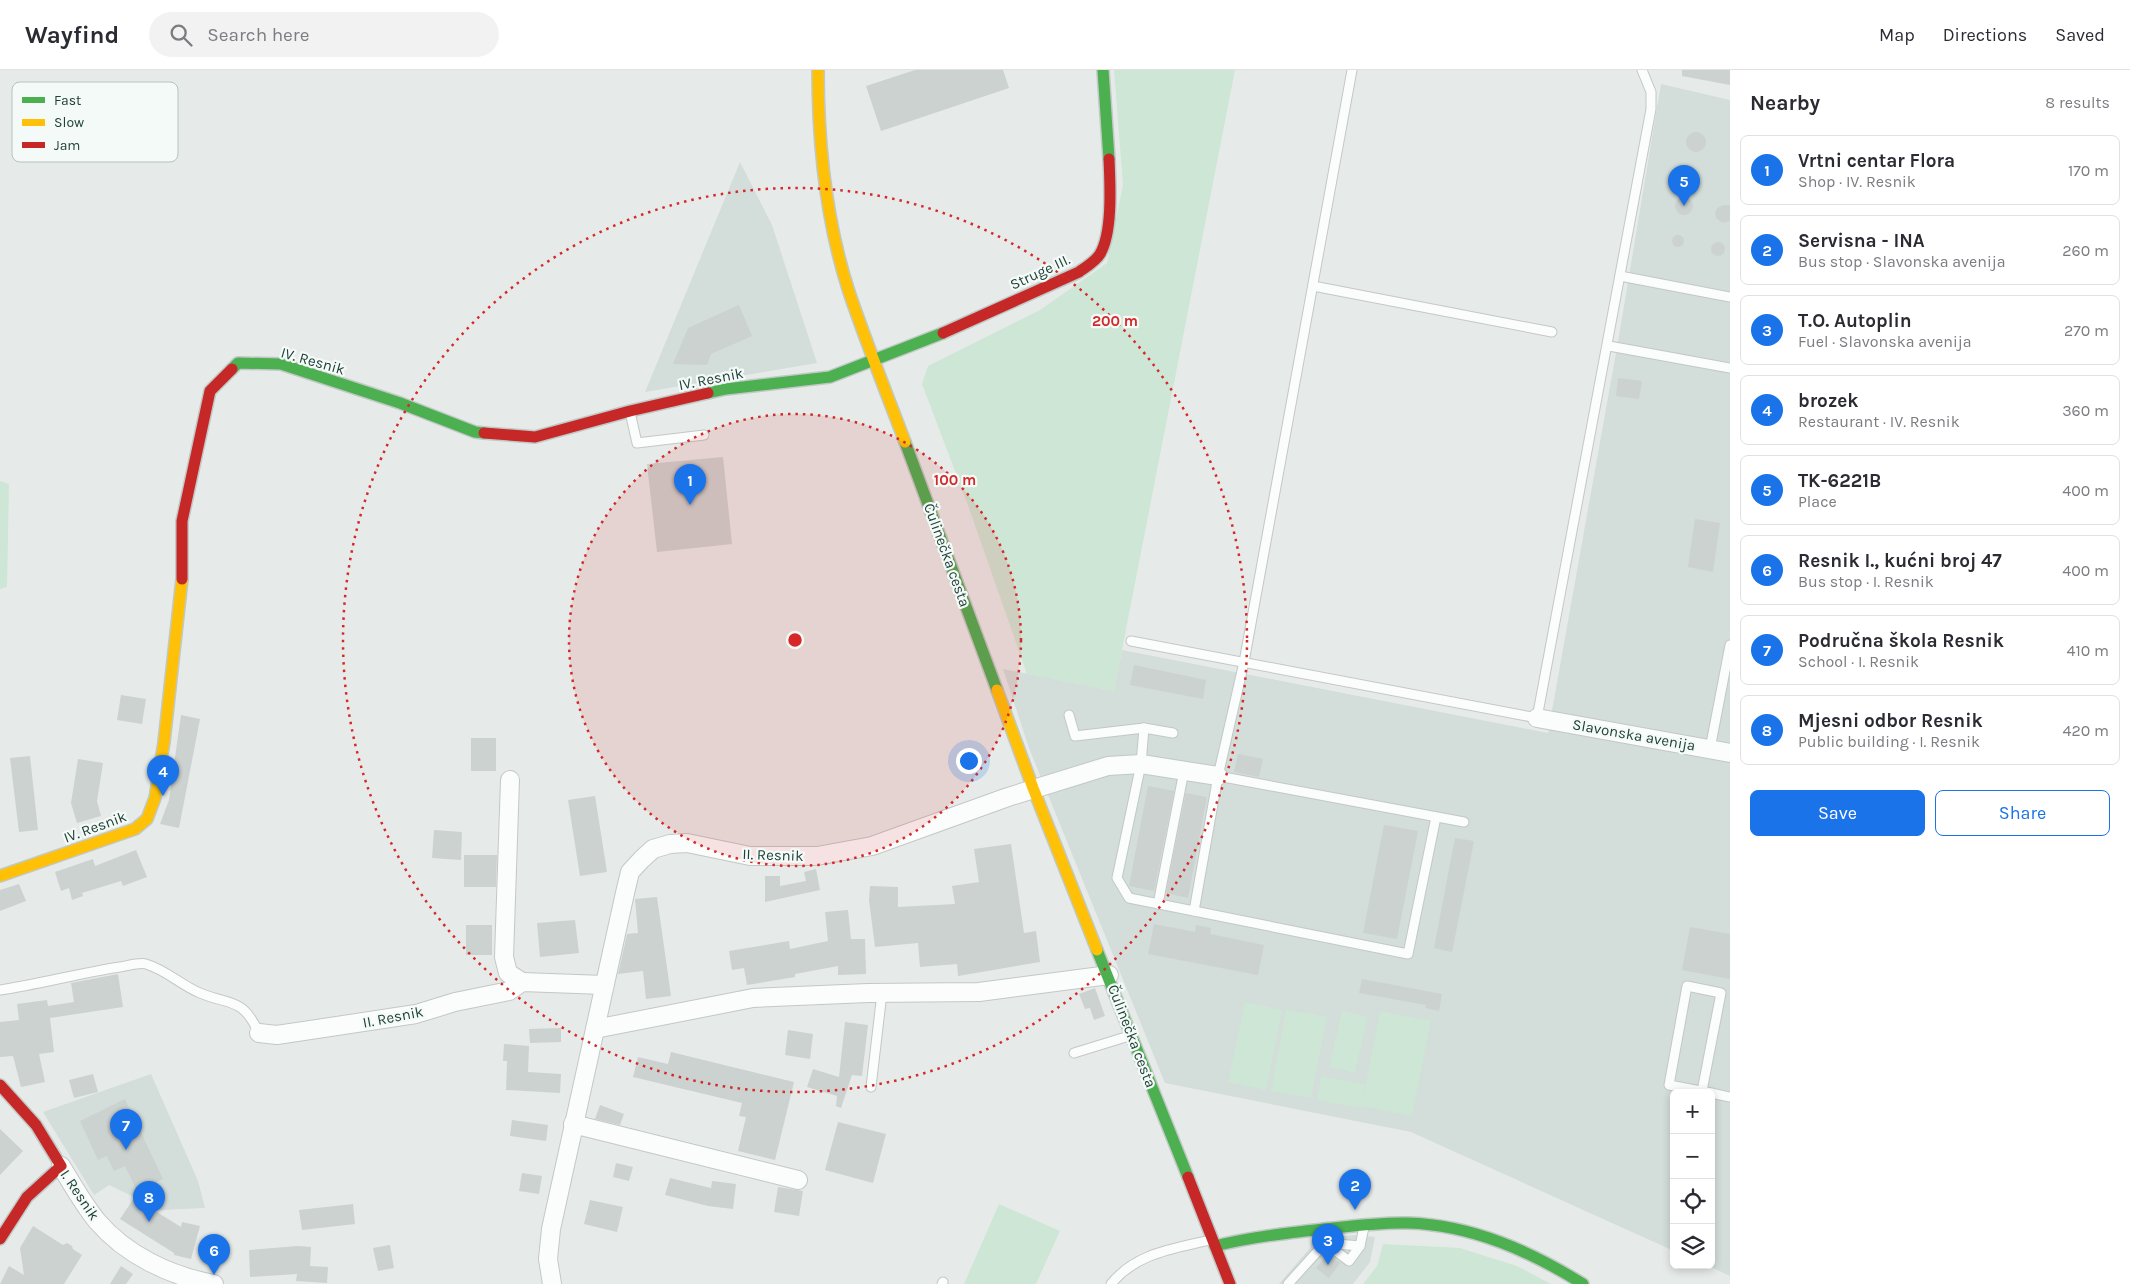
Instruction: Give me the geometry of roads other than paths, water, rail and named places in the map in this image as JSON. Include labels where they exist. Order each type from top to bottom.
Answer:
[{"type":"street","name":"Čulinečka cesta","points":[[818,70],[822,164],[834,236],[849,291],[1033,788],[1230,1284]]},
{"type":"street","name":"Struge III.","points":[[874,359],[920,343],[1079,272],[1100,253],[1107,232],[1109,191],[1106,99],[1103,70]]},
{"type":"street","name":"IV. Resnik","points":[[0,876],[135,829],[147,819],[155,798],[164,742],[182,577],[182,521],[210,391],[238,364],[281,364],[400,403],[475,432],[535,437],[630,411],[726,389],[830,377],[874,359]]},
{"type":"street","name":"Slavonska avenija","points":[[1537,718],[1730,753]]},
{"type":"street","points":[[1033,788],[1108,766],[1141,764],[1218,776]]},
{"type":"street","points":[[510,780],[504,957],[508,973],[522,982]]},
{"type":"street","name":"II. Resnik","points":[[552,1284],[548,1259],[551,1229],[630,872],[653,849],[670,844],[687,843],[750,856],[817,856],[844,852],[872,846],[1033,788]]},
{"type":"street","points":[[594,1029],[753,998],[882,993],[979,992],[1108,975]]},
{"type":"street","name":"II. Resnik","points":[[259,1033],[277,1035],[416,1014],[455,1002],[509,991],[522,982],[604,985]]},
{"type":"street","name":"I. Resnik","points":[[0,1085],[36,1124],[88,1210],[120,1243],[145,1260],[169,1271],[214,1284]]},
{"type":"street","points":[[573,1124],[798,1180]]},
{"type":"street","points":[[0,1239],[27,1197],[61,1166]]},
{"type":"street","points":[[1214,1243],[1281,1232],[1365,1224],[1409,1223],[1445,1226],[1485,1236],[1534,1254],[1583,1284]]},
{"type":"lane","points":[[1194,911],[1218,776],[1244,662],[1352,70]]},
{"type":"lane","points":[[1131,640],[1537,718],[1609,346],[1651,109],[1651,92],[1642,70]]},
{"type":"lane","points":[[1620,276],[1730,297]]},
{"type":"lane","points":[[1313,286],[1552,332]]},
{"type":"lane","points":[[1609,346],[1730,368]]},
{"type":"lane","points":[[630,411],[637,444],[704,435]]},
{"type":"lane","points":[[1710,749],[1730,645]]},
{"type":"lane","points":[[1069,714],[1075,736],[1144,728],[1173,733]]},
{"type":"lane","points":[[1144,728],[1141,764],[1117,878],[1129,898],[1408,954],[1436,817]]},
{"type":"lane","points":[[1158,904],[1184,771]]},
{"type":"lane","points":[[1218,776],[1464,822]]},
{"type":"lane","points":[[0,990],[90,971],[144,963],[160,969],[194,990],[215,999],[238,1004],[251,1017],[259,1033]]},
{"type":"lane","points":[[1687,986],[1721,993],[1708,1092],[1670,1085],[1687,986]]},
{"type":"lane","points":[[871,1087],[882,993]]},
{"type":"lane","points":[[1074,1052],[1132,1036]]},
{"type":"lane","points":[[1715,1094],[1730,1097]]},
{"type":"lane","points":[[1325,1243],[1349,1261],[1360,1246],[1365,1224]]},
{"type":"lane","points":[[1288,1284],[1325,1243],[1324,1229]]},
{"type":"lane","points":[[1111,1284],[1118,1275],[1143,1257],[1214,1243]]},
{"type":"lane","points":[[1325,1243],[1360,1246]]},
{"type":"place","name":"TK-6221B","points":[[1684,206]]},
{"type":"place","name":"Vrtni centar Flora","points":[[690,505]]},
{"type":"place","name":"brozek","points":[[163,796]]},
{"type":"place","name":"Područna škola Resnik","points":[[126,1150]]},
{"type":"place","name":"Servisna - INA","points":[[1355,1210]]},
{"type":"place","name":"Mjesni odbor Resnik","points":[[149,1222]]},
{"type":"place","name":"T.O. Autoplin","points":[[1328,1265]]},
{"type":"place","name":"Resnik I., kućni broj 47","points":[[214,1275]]}]
